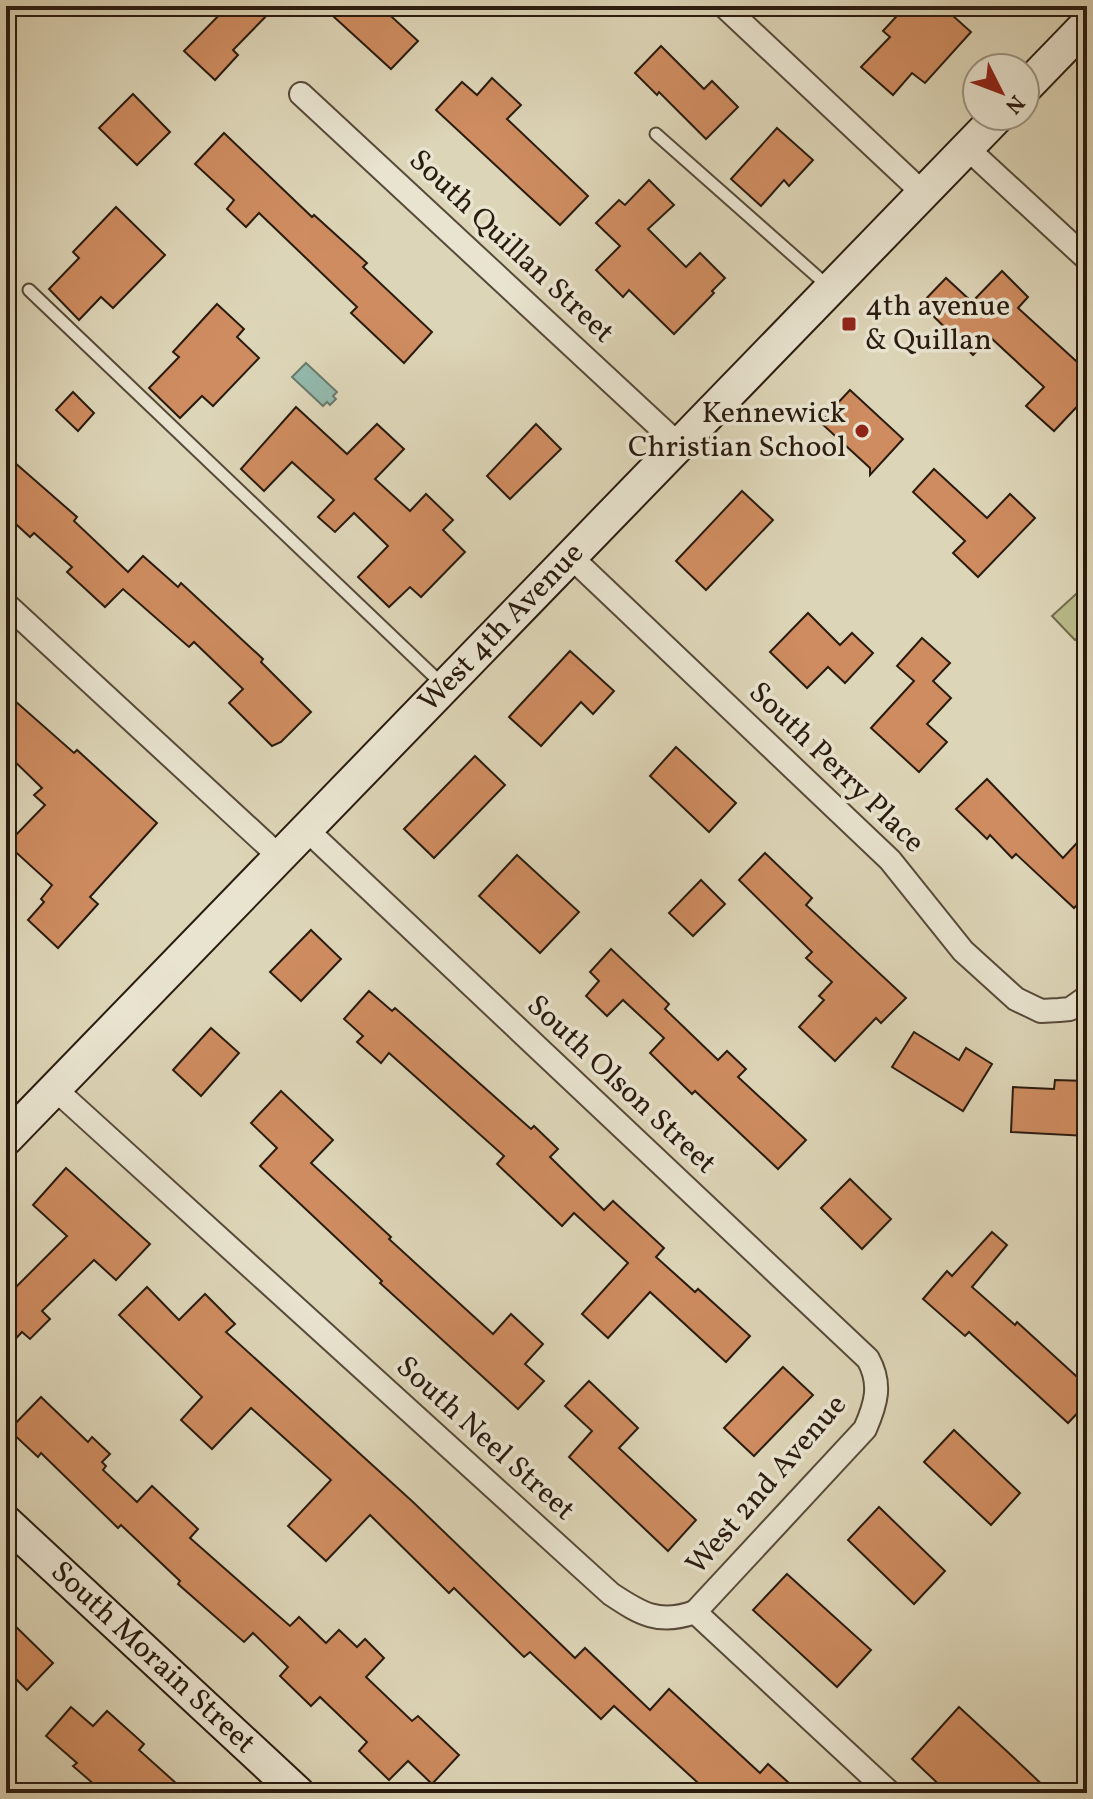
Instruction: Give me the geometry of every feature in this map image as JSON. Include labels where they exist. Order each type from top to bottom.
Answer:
[{"type":"street","points":[[724,6],[923,193]]},
{"type":"street","points":[[1041,71],[1087,24]]},
{"type":"street","name":"South Quillan Street","points":[[301,94],[679,445]]},
{"type":"street","name":"West 4th Avenue","points":[[6,1139],[982,132]]},
{"type":"street","points":[[967,148],[1087,259]]},
{"type":"street","name":"South Perry Place","points":[[571,557],[890,860],[963,951],[1027,1007],[1041,1011],[1070,1009],[1087,997]]},
{"type":"street","points":[[6,604],[281,858]]},
{"type":"street","name":"South Olson Street","points":[[307,830],[868,1359],[876,1373],[877,1392]]},
{"type":"street","name":"South Neel Street","points":[[55,1089],[611,1594],[631,1608],[662,1619],[677,1619],[695,1612]]},
{"type":"street","name":"West 2nd Avenue","points":[[695,1612],[865,1429],[877,1392]]},
{"type":"street","name":"South Morain Street","points":[[6,1522],[295,1792]]},
{"type":"street","points":[[695,1612],[890,1793]]},
{"type":"lane","points":[[656,134],[831,289]]},
{"type":"lane","points":[[29,290],[444,687]]},
{"type":"green space","points":[[1087,584],[1087,629],[1075,640],[1052,616]]},
{"type":"water","points":[[306,363],[337,392],[333,396],[336,399],[330,405],[327,402],[323,406],[292,377]]},
{"type":"building","points":[[228,6],[276,6],[233,50],[238,55],[215,80],[184,51]]},
{"type":"building","points":[[322,6],[380,6],[418,41],[391,69]]},
{"type":"building","points":[[906,6],[942,6],[971,32],[925,83],[912,73],[893,95],[861,67],[890,37],[883,31]]},
{"type":"building","points":[[661,46],[704,89],[712,81],[738,107],[706,139],[659,92],[657,95],[635,73]]},
{"type":"building","points":[[492,78],[521,105],[507,119],[588,196],[560,225],[436,110],[462,82],[477,95]]},
{"type":"building","points":[[133,94],[170,132],[137,165],[99,128]]},
{"type":"building","points":[[777,128],[813,160],[789,186],[784,180],[761,206],[731,179]]},
{"type":"building","points":[[224,133],[312,217],[314,215],[367,263],[363,267],[432,332],[404,363],[351,313],[357,307],[259,213],[246,227],[227,209],[234,200],[195,164]]},
{"type":"building","points":[[649,180],[674,205],[648,229],[686,267],[700,253],[725,278],[674,334],[629,290],[623,297],[596,270],[620,246],[596,223],[619,200],[625,205]]},
{"type":"building","points":[[116,207],[165,255],[113,308],[101,297],[79,320],[49,289],[79,258],[73,252]]},
{"type":"building","points":[[1002,271],[1028,297],[1018,308],[1087,371],[1087,396],[1054,431],[1026,406],[1044,387],[990,337],[973,355],[921,304],[946,278],[972,302]]},
{"type":"building","points":[[217,304],[244,329],[237,337],[259,358],[213,406],[202,396],[180,418],[149,388],[179,357],[173,352]]},
{"type":"building","name":"Kennewick Christian School","points":[[850,390],[903,439],[870,475],[870,468],[820,422]]},
{"type":"building","points":[[73,392],[94,413],[78,431],[56,410]]},
{"type":"building","points":[[296,407],[347,454],[377,424],[404,449],[375,479],[410,511],[426,494],[453,520],[443,530],[465,552],[421,597],[410,587],[389,607],[358,577],[388,546],[354,513],[335,532],[318,517],[334,500],[292,462],[264,491],[241,469]]},
{"type":"building","points":[[536,424],[561,449],[510,499],[487,476]]},
{"type":"building","points":[[6,455],[77,517],[74,521],[128,572],[143,556],[178,587],[181,583],[263,659],[261,662],[311,712],[281,742],[272,746],[229,703],[243,689],[194,642],[189,647],[123,589],[105,607],[67,572],[72,567],[34,533],[30,537],[6,515]]},
{"type":"building","points":[[934,469],[987,518],[1010,494],[1035,518],[978,577],[953,553],[965,541],[913,492]]},
{"type":"building","points":[[742,491],[773,520],[706,590],[676,561]]},
{"type":"building","points":[[808,613],[840,645],[852,633],[873,653],[845,683],[828,667],[807,688],[770,652]]},
{"type":"building","points":[[922,638],[950,663],[933,681],[951,698],[927,724],[947,742],[919,772],[871,728],[914,681],[897,666]]},
{"type":"building","points":[[570,651],[614,691],[593,714],[581,702],[541,746],[509,717]]},
{"type":"building","points":[[6,693],[74,753],[77,750],[157,823],[90,897],[98,904],[58,948],[28,920],[44,902],[41,899],[52,885],[9,846],[10,841],[45,805],[34,795],[42,788],[6,753]]},
{"type":"building","points":[[676,747],[736,803],[709,832],[650,776]]},
{"type":"building","points":[[475,756],[505,785],[434,858],[404,829]]},
{"type":"building","points":[[987,779],[1063,858],[1087,832],[1087,895],[1074,908],[1016,854],[1012,858],[990,835],[987,839],[956,809]]},
{"type":"building","points":[[765,853],[812,898],[806,905],[906,998],[881,1023],[876,1018],[835,1061],[799,1027],[824,1000],[819,996],[832,982],[806,958],[812,952],[739,880]]},
{"type":"building","points":[[517,855],[579,912],[540,953],[479,896]]},
{"type":"building","points":[[701,880],[725,904],[693,936],[669,913]]},
{"type":"building","points":[[311,930],[341,959],[301,1001],[270,972]]},
{"type":"building","points":[[611,949],[669,1004],[665,1009],[718,1060],[727,1051],[746,1069],[738,1077],[806,1140],[778,1169],[650,1053],[664,1038],[623,1000],[607,1016],[586,996],[599,981],[590,972]]},
{"type":"building","points":[[369,991],[392,1011],[395,1008],[531,1129],[534,1126],[558,1149],[550,1157],[604,1210],[613,1201],[664,1248],[656,1257],[695,1292],[698,1289],[750,1336],[726,1362],[650,1292],[608,1338],[582,1314],[628,1263],[574,1213],[562,1226],[497,1164],[504,1156],[389,1053],[381,1063],[357,1042],[363,1036],[344,1019]]},
{"type":"building","points":[[211,1028],[239,1053],[201,1096],[173,1070]]},
{"type":"building","points":[[914,1032],[959,1060],[966,1048],[992,1064],[963,1111],[892,1067]]},
{"type":"building","points":[[1055,1080],[1087,1081],[1087,1136],[1011,1132],[1013,1087],[1054,1089]]},
{"type":"building","points":[[281,1091],[333,1140],[311,1163],[391,1237],[389,1239],[493,1334],[511,1314],[543,1344],[525,1364],[544,1381],[518,1409],[380,1283],[382,1281],[260,1166],[277,1148],[251,1123]]},
{"type":"building","points":[[66,1168],[150,1244],[116,1280],[94,1260],[42,1311],[50,1319],[30,1339],[22,1332],[6,1349],[6,1297],[67,1236],[33,1205]]},
{"type":"building","points":[[850,1179],[891,1219],[862,1249],[821,1208]]},
{"type":"building","points":[[992,1232],[1007,1245],[972,1287],[1015,1325],[1017,1322],[1087,1386],[1087,1403],[1068,1423],[969,1332],[965,1336],[923,1299],[947,1271],[952,1276]]},
{"type":"building","points":[[147,1287],[179,1320],[205,1294],[235,1324],[226,1332],[413,1502],[575,1658],[585,1648],[650,1710],[669,1689],[760,1773],[768,1764],[800,1793],[709,1793],[614,1706],[601,1719],[530,1652],[524,1657],[454,1588],[449,1593],[370,1515],[326,1561],[288,1526],[331,1480],[251,1408],[212,1449],[181,1420],[202,1397],[119,1315]]},
{"type":"building","points":[[783,1367],[813,1395],[754,1456],[724,1428]]},
{"type":"building","points":[[589,1381],[638,1428],[619,1448],[696,1520],[668,1551],[569,1457],[592,1431],[565,1406]]},
{"type":"building","points":[[41,1397],[88,1442],[92,1437],[110,1454],[102,1462],[106,1466],[103,1470],[137,1502],[152,1486],[198,1529],[190,1538],[290,1626],[299,1617],[326,1643],[339,1630],[357,1647],[365,1639],[384,1658],[366,1677],[412,1721],[418,1716],[459,1755],[432,1784],[408,1761],[389,1780],[359,1751],[367,1742],[320,1697],[311,1706],[280,1676],[288,1667],[253,1633],[244,1642],[178,1584],[180,1581],[121,1525],[118,1528],[41,1453],[38,1457],[9,1430]]},
{"type":"building","points":[[954,1430],[1020,1493],[991,1525],[924,1462]]},
{"type":"building","points":[[879,1507],[945,1571],[914,1604],[848,1540]]},
{"type":"building","points":[[787,1574],[871,1650],[837,1687],[753,1610]]},
{"type":"building","points":[[6,1617],[53,1663],[27,1690],[6,1669]]},
{"type":"building","points":[[71,1707],[93,1726],[107,1711],[144,1744],[139,1750],[187,1793],[104,1793],[73,1766],[77,1763],[46,1736]]},
{"type":"building","points":[[959,1707],[1051,1793],[948,1793],[912,1759]]},
{"type":"place","name":"4th avenue & Quillan","points":[[849,324]]},
{"type":"place","name":"Kennewick Christian School","points":[[862,431]]}]
